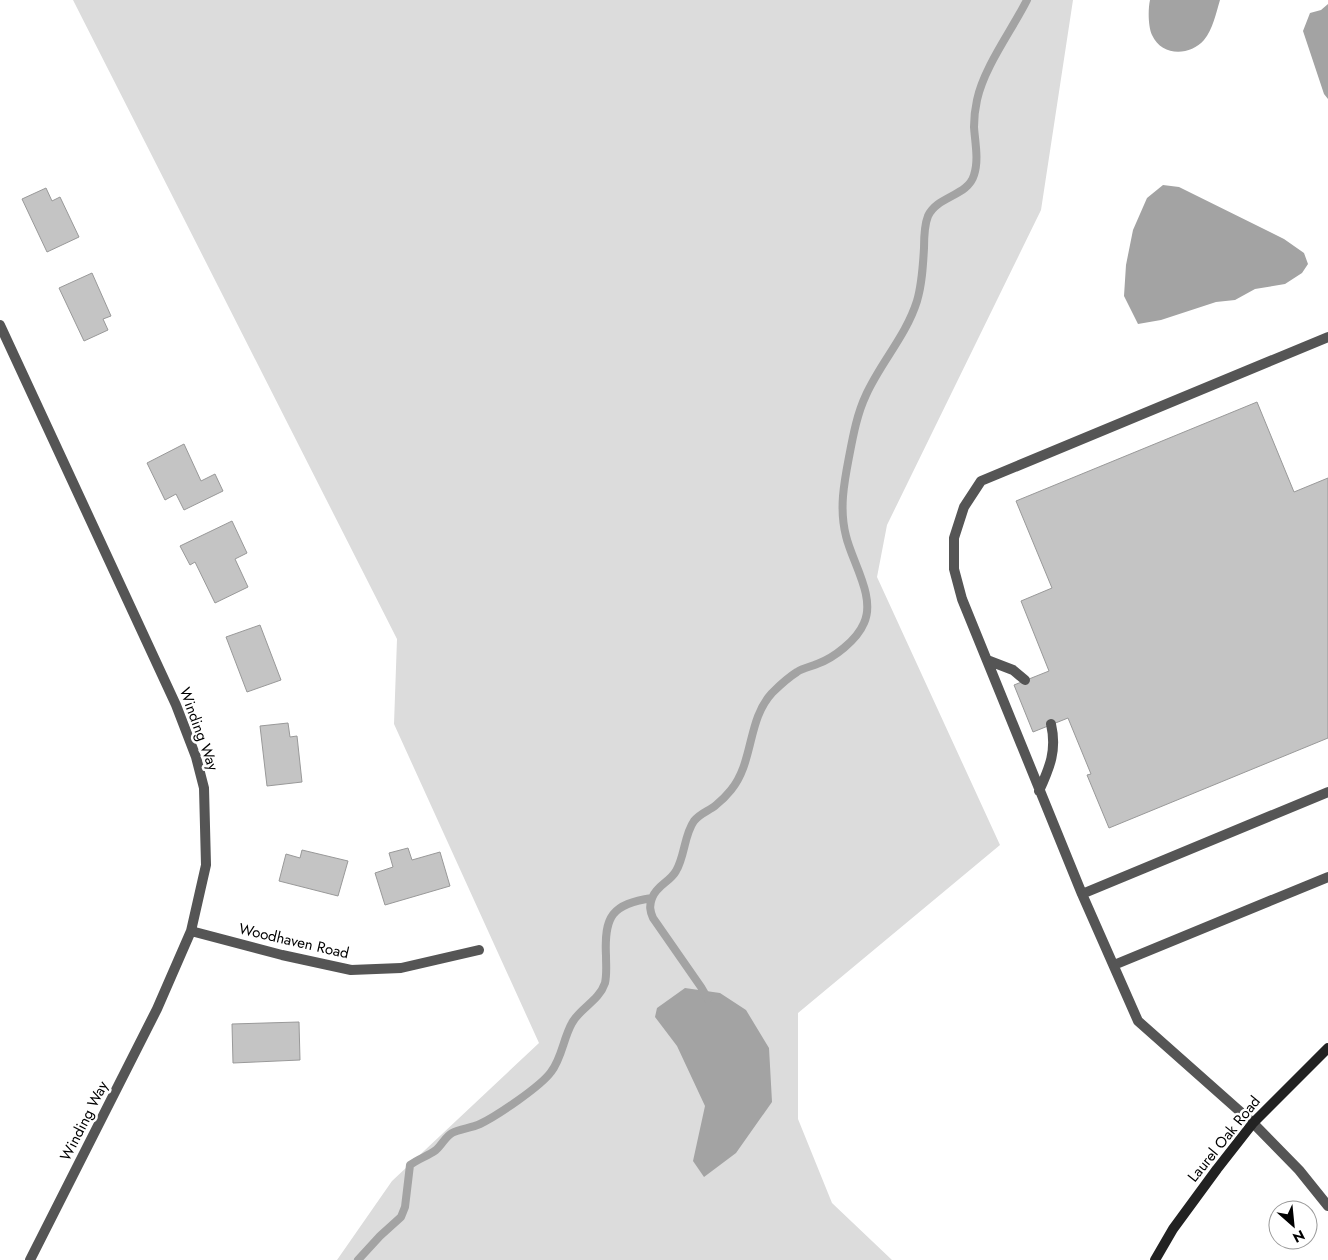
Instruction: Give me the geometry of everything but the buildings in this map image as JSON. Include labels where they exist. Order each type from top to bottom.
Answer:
[{"type":"street","name":"Winding Way","points":[[0,326],[176,705],[196,757],[204,788],[206,866],[191,931],[157,1009],[30,1260]]},
{"type":"street","points":[[1328,337],[981,481],[964,507],[954,538],[954,569],[962,599],[1039,791],[1138,1021],[1253,1123],[1299,1170],[1328,1206]]},
{"type":"street","points":[[987,660],[1013,670],[1025,680]]},
{"type":"street","points":[[1039,791],[1051,766],[1054,738],[1051,724]]},
{"type":"street","points":[[1082,894],[1328,792]]},
{"type":"street","points":[[1114,965],[1328,877]]},
{"type":"street","name":"Woodhaven Road","points":[[191,931],[282,955],[351,970],[401,968],[479,950]]},
{"type":"street","name":"Laurel Oak Road","points":[[1155,1260],[1179,1221],[1253,1123],[1328,1048]]},
{"type":"shaded area","points":[[73,0],[1073,0],[1041,210],[887,525],[877,577],[1000,845],[798,1013],[798,1119],[832,1203],[892,1260],[337,1260],[392,1181],[539,1043],[394,724],[397,639]]},
{"type":"shaded area","points":[[1150,0],[1220,0],[1212,26],[1204,40],[1191,49],[1176,52],[1162,47],[1152,35],[1149,18]]},
{"type":"shaded area","points":[[1328,4],[1328,99],[1324,94],[1303,31],[1310,13],[1321,10]]},
{"type":"shaded area","points":[[1163,185],[1179,187],[1284,239],[1304,253],[1308,264],[1302,273],[1285,284],[1255,289],[1235,300],[1216,302],[1161,320],[1138,324],[1124,296],[1126,265],[1133,230],[1147,198]]},
{"type":"shaded area","points":[[685,988],[720,993],[746,1010],[769,1048],[772,1102],[736,1153],[704,1177],[693,1161],[705,1106],[677,1046],[655,1017],[657,1008]]},
{"type":"waterway","points":[[708,999],[653,918],[650,908],[651,901],[657,890],[676,871],[688,833],[694,821],[722,800],[738,779],[744,767],[758,716],[772,693],[797,672],[824,661],[837,653],[851,642],[864,623],[867,613],[865,591],[846,536],[843,516],[844,486],[856,425],[866,395],[906,326],[917,301],[921,282],[924,232],[928,216],[938,204],[966,187],[974,175],[976,157],[974,117],[976,103],[992,62],[1027,0]]},
{"type":"waterway","points":[[358,1260],[401,1217],[405,1207],[410,1165],[436,1150],[452,1133],[480,1124],[507,1108],[538,1085],[551,1072],[558,1061],[566,1035],[575,1018],[594,1000],[605,983],[607,931],[613,914],[619,908],[628,904],[652,898]]}]
